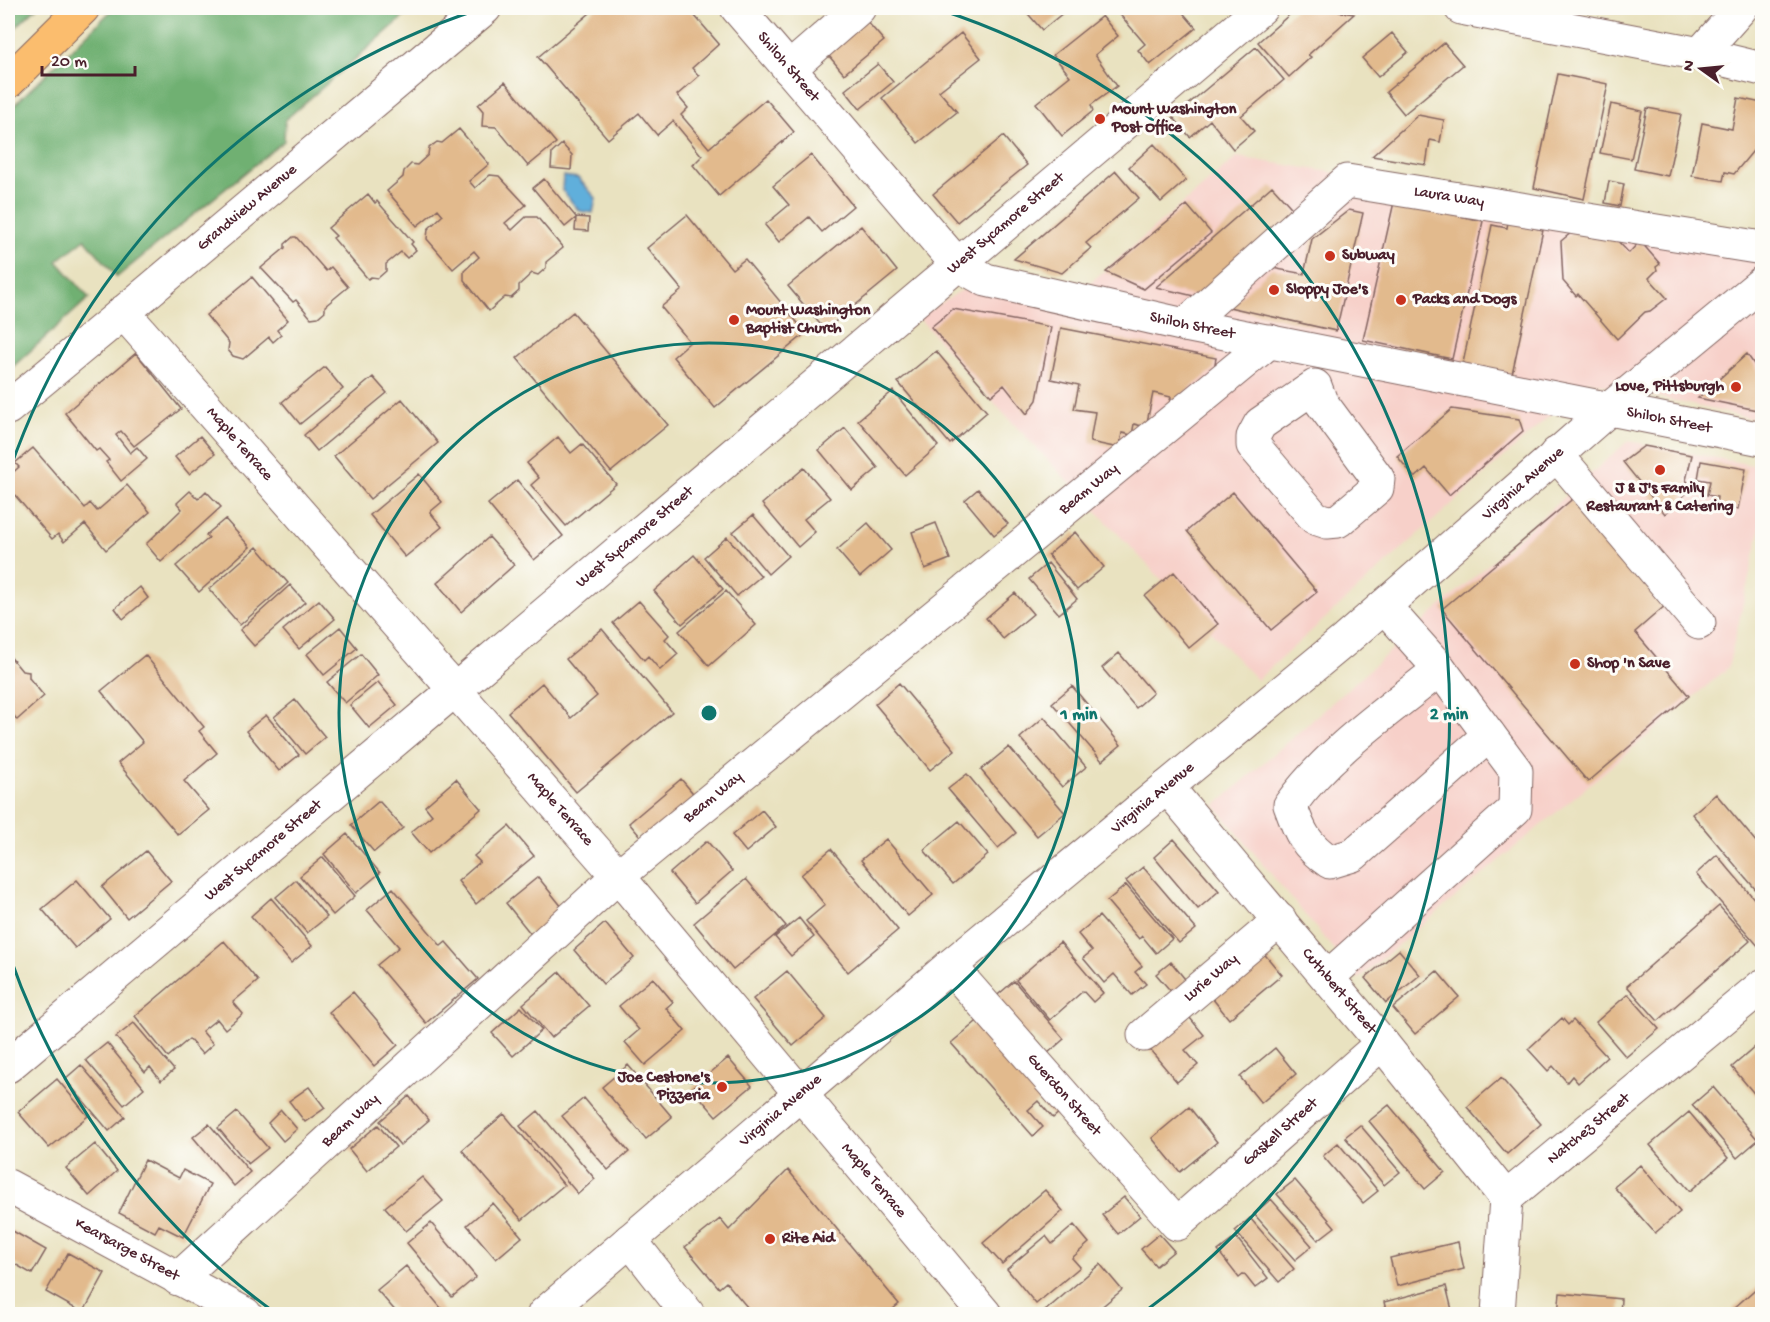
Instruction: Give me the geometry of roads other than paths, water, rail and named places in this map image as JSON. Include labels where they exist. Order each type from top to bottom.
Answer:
[{"type":"main road","points":[[8,82],[83,8]]},
{"type":"street","name":"Grandview Avenue","points":[[8,408],[485,8]]},
{"type":"street","name":"Shiloh Street","points":[[737,8],[957,264],[986,280],[1185,325],[1762,440]]},
{"type":"street","points":[[789,69],[859,8]]},
{"type":"street","name":"West Sycamore Street","points":[[8,1066],[1261,8]]},
{"type":"street","points":[[1461,8],[1700,54],[1762,69]]},
{"type":"street","points":[[1700,54],[1741,8]]},
{"type":"street","name":"Laura Way","points":[[1185,325],[1347,181],[1762,248]]},
{"type":"street","name":"Virginia Avenue","points":[[544,1314],[951,966],[1384,606],[1608,410],[1760,291]]},
{"type":"street","name":"Maple Terrace","points":[[123,312],[618,876],[985,1314]]},
{"type":"street","name":"Beam Way","points":[[178,1279],[618,876],[1269,341]]},
{"type":"street","points":[[1306,348],[1321,402],[1378,479],[1377,488],[1338,521],[1327,522],[1315,518],[1253,445],[1253,437],[1260,424],[1315,386]]},
{"type":"street","points":[[1556,454],[1699,623]]},
{"type":"street","points":[[1328,977],[1515,809],[1516,771],[1440,669],[1384,606]]},
{"type":"street","points":[[1440,669],[1347,745],[1306,784],[1290,805],[1298,829],[1313,850],[1330,862],[1353,855],[1489,735]]},
{"type":"street","name":"Cuthbert Street","points":[[1167,787],[1328,977],[1506,1198]]},
{"type":"street","name":"Lurie Way","points":[[1144,1035],[1280,920]]},
{"type":"street","name":"Guerdon Street","points":[[951,966],[1177,1224]]},
{"type":"street","name":"Natchez Street","points":[[1506,1198],[1762,986]]},
{"type":"street","name":"Gaskell Street","points":[[1177,1224],[1382,1043]]},
{"type":"street","name":"Kearsarge Street","points":[[8,1186],[245,1314]]},
{"type":"street","points":[[1498,1314],[1506,1198]]},
{"type":"street","points":[[630,1240],[688,1314]]},
{"type":"water","points":[[563,176],[578,178],[596,198],[593,213],[579,211],[562,190]]},
{"type":"place","name":"Mount Washington Post Office","points":[[1100,119]]},
{"type":"place","name":"Subway","points":[[1330,256]]},
{"type":"place","name":"Sloppy Joe's","points":[[1274,290]]},
{"type":"place","name":"Packs and Dogs","points":[[1401,300]]},
{"type":"place","name":"Mount Washington Baptist Church","points":[[734,320]]},
{"type":"place","name":"Love, Pittsburgh","points":[[1736,387]]},
{"type":"place","name":"J & J's Family Restaurant & Catering","points":[[1660,470]]},
{"type":"place","name":"Shop 'n Save","points":[[1575,664]]},
{"type":"place","name":"Joe Cestone's Pizzeria","points":[[722,1087]]},
{"type":"place","name":"Rite Aid","points":[[770,1239]]}]
